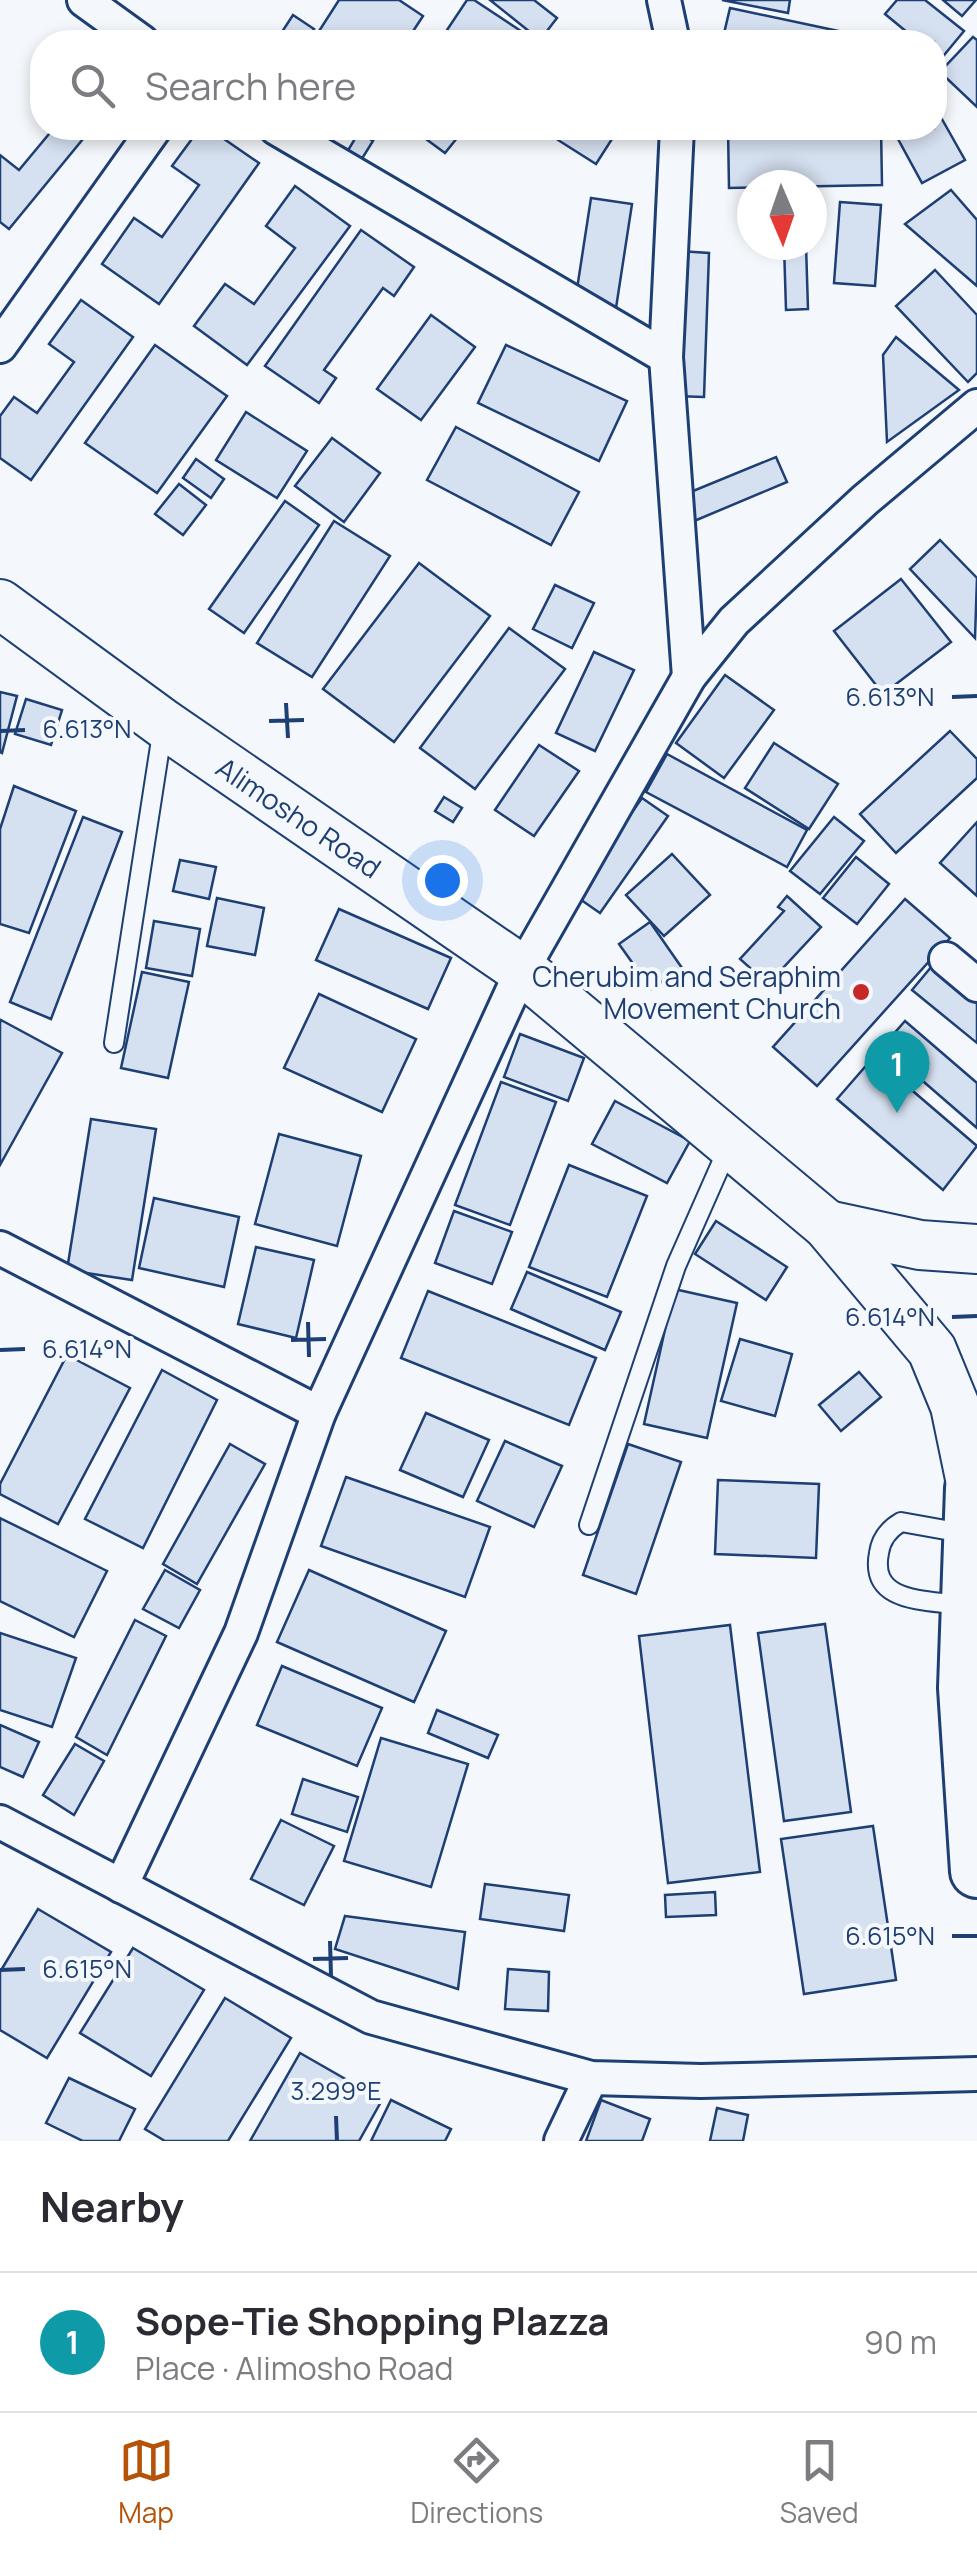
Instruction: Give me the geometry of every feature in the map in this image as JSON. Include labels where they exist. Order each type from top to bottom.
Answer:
[{"type":"main road","name":"Alimosho Road","points":[[0,604],[164,724],[522,970],[729,1146],[828,1224],[932,1350],[954,1406],[974,1500]]},
{"type":"main road","name":"Alimosho Road","points":[[828,1224],[920,1245],[977,1249]]},
{"type":"main road","points":[[974,1500],[965,1688],[977,1871]]},
{"type":"street","points":[[84,0],[125,30]]},
{"type":"street","points":[[664,0],[670,30]]},
{"type":"street","points":[[0,346],[146,140]]},
{"type":"street","points":[[297,140],[666,356]]},
{"type":"street","points":[[676,140],[666,356],[689,677]]},
{"type":"street","points":[[121,1886],[241,1633],[318,1413],[522,970],[689,677],[734,621],[865,500],[977,406]]},
{"type":"street","points":[[946,959],[977,985]]},
{"type":"street","points":[[0,1248],[318,1413]]},
{"type":"street","points":[[0,1822],[371,2018],[591,2078],[700,2081],[977,2074]]},
{"type":"street","points":[[561,2141],[591,2078]]},
{"type":"lane","points":[[114,1042],[164,724]]},
{"type":"lane","points":[[589,1525],[676,1266],[729,1146]]},
{"type":"lane","points":[[967,1606],[888,1591],[876,1569],[881,1544],[901,1522],[974,1500]]},
{"type":"building","points":[[339,0],[399,0],[423,16],[414,30],[320,30]]},
{"type":"building","points":[[467,0],[474,0],[519,30],[447,30]]},
{"type":"building","points":[[490,0],[534,0],[557,18],[548,30],[528,30]]},
{"type":"building","points":[[722,0],[790,0],[788,13]]},
{"type":"building","points":[[897,0],[925,0],[964,31],[947,52],[947,30],[904,30],[885,14]]},
{"type":"building","points":[[943,0],[976,0],[962,16]]},
{"type":"building","points":[[730,8],[834,30],[725,30]]},
{"type":"building","points":[[293,15],[314,29],[313,30],[283,30]]},
{"type":"building","points":[[973,37],[977,40],[977,107],[947,79],[947,65]]},
{"type":"building","points":[[947,128],[965,160],[922,183],[899,140],[947,140]]},
{"type":"building","points":[[44,140],[82,140],[9,229],[0,222],[0,155],[19,170]]},
{"type":"building","points":[[191,140],[225,140],[259,163],[159,304],[102,264],[134,218],[162,237],[199,185],[172,166]]},
{"type":"building","points":[[354,140],[373,141],[358,165],[344,157]]},
{"type":"building","points":[[427,140],[455,140],[445,153]]},
{"type":"building","points":[[558,140],[611,140],[596,164]]},
{"type":"building","points":[[728,140],[881,140],[882,185],[827,186],[827,170],[737,170],[737,188],[729,188]]},
{"type":"building","points":[[295,186],[350,226],[247,365],[194,326],[225,284],[254,304],[295,248],[266,226]]},
{"type":"building","points":[[951,190],[977,220],[977,286],[905,224]]},
{"type":"building","points":[[591,198],[632,204],[616,308],[575,302]]},
{"type":"building","points":[[840,202],[881,205],[875,286],[834,283]]},
{"type":"building","points":[[361,230],[414,267],[394,296],[383,288],[324,370],[336,378],[319,403],[265,366]]},
{"type":"building","points":[[679,251],[709,253],[704,397],[674,396]]},
{"type":"building","points":[[784,260],[806,260],[808,309],[786,310]]},
{"type":"building","points":[[935,270],[977,315],[977,373],[968,382],[896,306]]},
{"type":"building","points":[[81,300],[133,337],[31,480],[0,458],[0,416],[14,397],[37,413],[74,362],[49,344]]},
{"type":"building","points":[[431,315],[475,347],[421,420],[377,389]]},
{"type":"building","points":[[896,337],[959,390],[887,442],[883,355]]},
{"type":"building","points":[[155,345],[227,396],[157,493],[85,443]]},
{"type":"building","points":[[506,345],[627,401],[599,461],[478,403]]},
{"type":"building","points":[[246,412],[307,451],[277,498],[216,460]]},
{"type":"building","points":[[456,427],[579,492],[551,545],[427,480]]},
{"type":"building","points":[[332,438],[380,473],[344,522],[295,486]]},
{"type":"building","points":[[776,457],[787,482],[687,524],[676,498]]},
{"type":"building","points":[[196,459],[224,479],[211,498],[183,478]]},
{"type":"building","points":[[179,484],[206,505],[183,535],[155,514]]},
{"type":"building","points":[[285,501],[319,525],[244,633],[209,609]]},
{"type":"building","points":[[334,521],[390,556],[312,677],[257,643]]},
{"type":"building","points":[[940,540],[977,578],[975,638],[910,569]]},
{"type":"building","points":[[419,563],[490,616],[394,742],[323,689]]},
{"type":"building","points":[[901,579],[951,642],[883,694],[834,631]]},
{"type":"building","points":[[555,585],[594,603],[572,648],[533,629]]},
{"type":"building","points":[[509,628],[565,669],[475,789],[420,748]]},
{"type":"building","points":[[594,652],[634,670],[595,751],[556,733]]},
{"type":"building","points":[[725,675],[774,710],[724,778],[676,743]]},
{"type":"building","points":[[0,692],[17,696],[2,753],[0,752]]},
{"type":"building","points":[[26,699],[62,710],[51,745],[15,734]]},
{"type":"building","points":[[950,731],[977,759],[977,778],[896,853],[860,814]]},
{"type":"building","points":[[774,743],[838,784],[809,829],[745,788]]},
{"type":"building","points":[[539,745],[579,771],[534,836],[495,810]]},
{"type":"building","points":[[667,754],[807,830],[787,867],[646,792]]},
{"type":"building","points":[[14,786],[76,811],[29,933],[0,924],[0,829]]},
{"type":"building","points":[[444,797],[462,808],[453,822],[435,811]]},
{"type":"building","points":[[642,798],[668,816],[600,913],[574,895]]},
{"type":"building","points":[[83,817],[122,832],[51,1019],[10,1002]]},
{"type":"building","points":[[834,817],[864,841],[820,894],[790,871]]},
{"type":"building","points":[[977,822],[977,896],[940,863]]},
{"type":"building","points":[[672,854],[710,895],[664,936],[626,895]]},
{"type":"building","points":[[856,857],[889,884],[857,924],[823,898]]},
{"type":"building","points":[[180,860],[216,867],[209,899],[173,891]]},
{"type":"building","points":[[787,896],[821,927],[768,984],[740,959],[784,911],[778,907]]},
{"type":"building","points":[[217,898],[264,908],[255,955],[207,946]]},
{"type":"building","name":"Cherubim and Seraphim Movement Church","points":[[905,899],[950,938],[817,1086],[773,1047]]},
{"type":"building","points":[[339,909],[451,958],[428,1009],[316,960]]},
{"type":"building","points":[[154,921],[200,929],[192,976],[146,968]]},
{"type":"building","points":[[650,922],[682,968],[651,989],[619,944]]},
{"type":"building","points":[[937,960],[977,993],[977,1043],[912,990]]},
{"type":"building","points":[[142,972],[189,982],[168,1078],[121,1068]]},
{"type":"building","points":[[319,994],[416,1039],[382,1112],[284,1068]]},
{"type":"building","points":[[1,1020],[62,1053],[0,1165],[0,1023]]},
{"type":"building","points":[[905,1021],[977,1083],[977,1128],[909,1069],[900,1080],[977,1146],[943,1190],[837,1099]]},
{"type":"building","points":[[520,1034],[584,1058],[568,1101],[504,1077]]},
{"type":"building","points":[[501,1082],[556,1102],[510,1225],[455,1205]]},
{"type":"building","points":[[615,1101],[690,1141],[667,1183],[592,1144]]},
{"type":"building","points":[[91,1119],[156,1129],[132,1280],[67,1270]]},
{"type":"building","points":[[279,1134],[361,1156],[337,1246],[255,1224]]},
{"type":"building","points":[[569,1165],[647,1196],[607,1297],[529,1267]]},
{"type":"building","points":[[154,1198],[239,1217],[224,1287],[139,1268]]},
{"type":"building","points":[[454,1211],[512,1232],[492,1284],[435,1263]]},
{"type":"building","points":[[716,1221],[787,1267],[766,1300],[695,1254]]},
{"type":"building","points":[[256,1247],[314,1260],[296,1338],[238,1324]]},
{"type":"building","points":[[527,1272],[621,1312],[605,1350],[511,1309]]},
{"type":"building","points":[[674,1289],[737,1303],[707,1438],[644,1424]]},
{"type":"building","points":[[428,1291],[596,1358],[569,1425],[401,1358]]},
{"type":"building","points":[[740,1339],[792,1354],[775,1416],[721,1401]]},
{"type":"building","points":[[67,1355],[130,1388],[58,1524],[0,1494],[0,1484]]},
{"type":"building","points":[[162,1370],[217,1400],[143,1548],[85,1519]]},
{"type":"building","points":[[859,1372],[881,1397],[841,1431],[819,1405]]},
{"type":"building","points":[[426,1413],[489,1440],[463,1497],[400,1470]]},
{"type":"building","points":[[505,1441],[562,1466],[534,1527],[477,1501]]},
{"type":"building","points":[[230,1444],[265,1464],[197,1584],[163,1564]]},
{"type":"building","points":[[628,1444],[681,1462],[636,1594],[583,1575]]},
{"type":"building","points":[[346,1477],[490,1527],[465,1597],[321,1546]]},
{"type":"building","points":[[718,1480],[819,1484],[816,1558],[715,1554]]},
{"type":"building","points":[[0,1518],[107,1571],[74,1637],[0,1601]]},
{"type":"building","points":[[165,1570],[200,1590],[179,1628],[143,1609]]},
{"type":"building","points":[[309,1570],[446,1631],[414,1702],[277,1642]]},
{"type":"building","points":[[135,1620],[166,1636],[107,1755],[76,1737]]},
{"type":"building","points":[[825,1624],[851,1812],[784,1821],[758,1633]]},
{"type":"building","points":[[730,1625],[760,1872],[668,1883],[639,1636]]},
{"type":"building","points":[[0,1633],[76,1658],[52,1727],[0,1710]]},
{"type":"building","points":[[282,1666],[382,1708],[357,1766],[257,1725]]},
{"type":"building","points":[[437,1710],[498,1735],[488,1758],[428,1733]]},
{"type":"building","points":[[0,1725],[39,1742],[23,1777],[0,1767]]},
{"type":"building","points":[[381,1738],[468,1764],[431,1887],[344,1861]]},
{"type":"building","points":[[75,1744],[104,1761],[74,1815],[43,1795]]},
{"type":"building","points":[[303,1779],[358,1797],[347,1832],[292,1814]]},
{"type":"building","points":[[281,1820],[334,1846],[304,1905],[251,1879]]},
{"type":"building","points":[[873,1826],[896,1980],[804,1994],[781,1839]]},
{"type":"building","points":[[485,1884],[569,1895],[564,1931],[480,1919]]},
{"type":"building","points":[[715,1892],[716,1915],[666,1917],[665,1895]]},
{"type":"building","points":[[38,1909],[111,1952],[47,2058],[0,2030],[0,1972]]},
{"type":"building","points":[[345,1916],[465,1932],[458,1989],[335,1949]]},
{"type":"building","points":[[133,1948],[204,1990],[151,2076],[80,2033]]},
{"type":"building","points":[[508,1969],[549,1972],[548,2011],[505,2009]]},
{"type":"building","points":[[225,1998],[291,2038],[228,2141],[165,2141],[145,2129]]},
{"type":"building","points":[[300,2053],[382,2100],[359,2141],[250,2141]]},
{"type":"building","points":[[69,2078],[135,2109],[119,2141],[83,2141],[46,2123]]},
{"type":"building","points":[[391,2100],[451,2129],[445,2141],[371,2141]]},
{"type":"building","points":[[601,2100],[650,2119],[642,2141],[586,2141]]},
{"type":"building","points":[[717,2108],[748,2115],[743,2141],[710,2141]]},
{"type":"place","name":"Cherubim and Seraphim Movement Church","points":[[861,992]]},
{"type":"place","name":"Sope-Tie Shopping Plazza","points":[[897,1113]]}]
